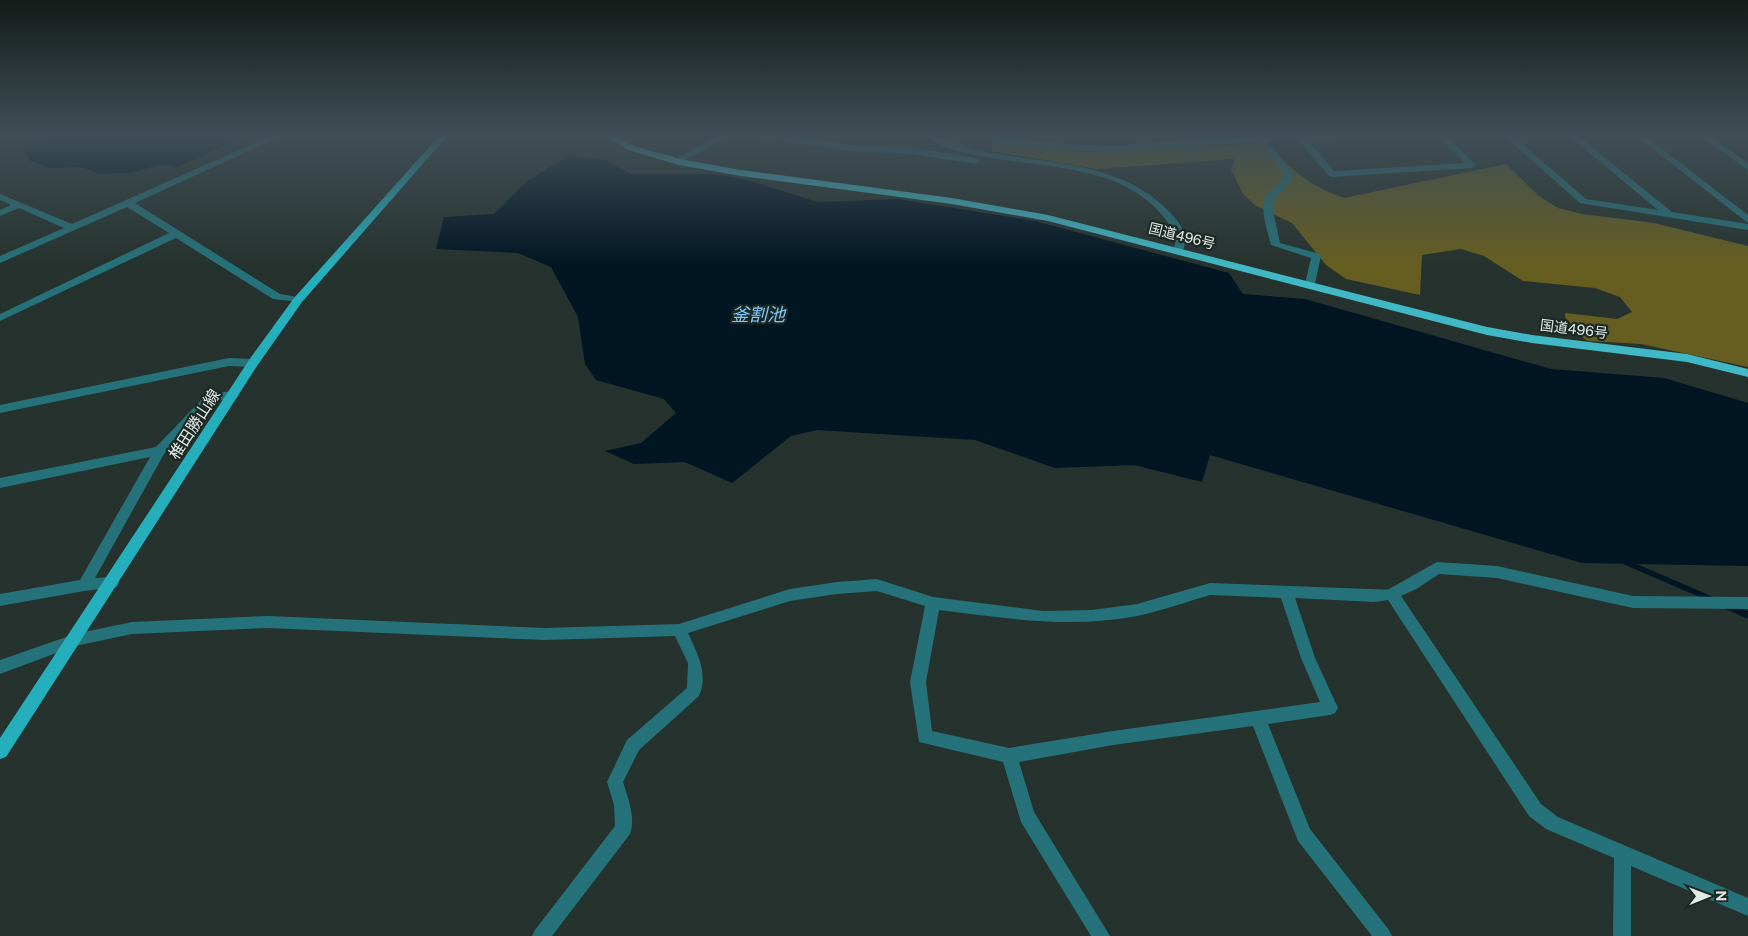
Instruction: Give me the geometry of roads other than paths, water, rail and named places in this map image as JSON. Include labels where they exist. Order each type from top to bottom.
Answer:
[{"type":"highway","name":"国道496号","points":[[784,179],[952,201],[1048,218],[1487,331],[1532,339],[1687,358],[1748,372]]},
{"type":"main road","name":"椎田勝山線","points":[[0,752],[75,640],[253,364],[298,300],[404,179]]},
{"type":"street","points":[[0,260],[182,179]]},
{"type":"street","points":[[1111,179],[1140,190],[1157,202],[1181,235],[1182,242],[1178,250]]},
{"type":"street","points":[[1287,179],[1284,186],[1270,196],[1268,211],[1276,245],[1316,256],[1310,284]]},
{"type":"street","points":[[1557,179],[1583,201],[1748,228]]},
{"type":"street","points":[[1626,179],[1670,215]]},
{"type":"street","points":[[1695,179],[1748,220]]},
{"type":"street","points":[[0,197],[73,228]]},
{"type":"street","points":[[128,203],[277,297],[298,300]]},
{"type":"street","points":[[0,213],[19,205]]},
{"type":"street","points":[[0,318],[176,234]]},
{"type":"street","points":[[0,408],[229,362],[253,364]]},
{"type":"street","points":[[84,585],[160,451],[211,397],[233,395]]},
{"type":"street","points":[[0,483],[160,451]]},
{"type":"street","points":[[0,667],[75,640],[132,628],[268,622],[545,634],[679,630],[790,595],[837,588],[877,585],[933,603],[1043,617],[1092,616],[1137,610],[1210,589],[1374,596],[1392,594],[1413,584],[1437,568],[1497,572],[1633,602],[1667,601],[1748,604]]},
{"type":"street","points":[[0,600],[84,585],[112,583]]},
{"type":"street","points":[[933,603],[918,682],[925,737],[1009,756],[1113,738],[1330,708],[1308,658],[1286,592]]},
{"type":"street","points":[[1392,594],[1535,810],[1552,823],[1748,907]]},
{"type":"street","points":[[541,936],[624,828],[622,805],[615,782],[633,745],[694,691],[695,662],[679,630]]},
{"type":"street","points":[[1258,718],[1304,835],[1383,936]]},
{"type":"street","points":[[1009,756],[1027,816],[1101,936]]},
{"type":"street","points":[[1622,936],[1623,855]]},
{"type":"water","name":"釜割池","points":[[531,179],[740,179],[817,202],[898,199],[1035,221],[1229,273],[1243,294],[1305,299],[1551,369],[1664,378],[1748,403],[1748,566],[1582,563],[1210,455],[1202,482],[1134,465],[1055,468],[975,440],[817,430],[791,436],[732,483],[685,462],[634,464],[605,451],[641,443],[676,413],[664,399],[596,380],[585,364],[578,317],[551,267],[518,253],[436,249],[444,217],[494,214]]},
{"type":"waterway","points":[[1623,561],[1711,599]]},
{"type":"waterway","points":[[1728,606],[1748,615]]}]
